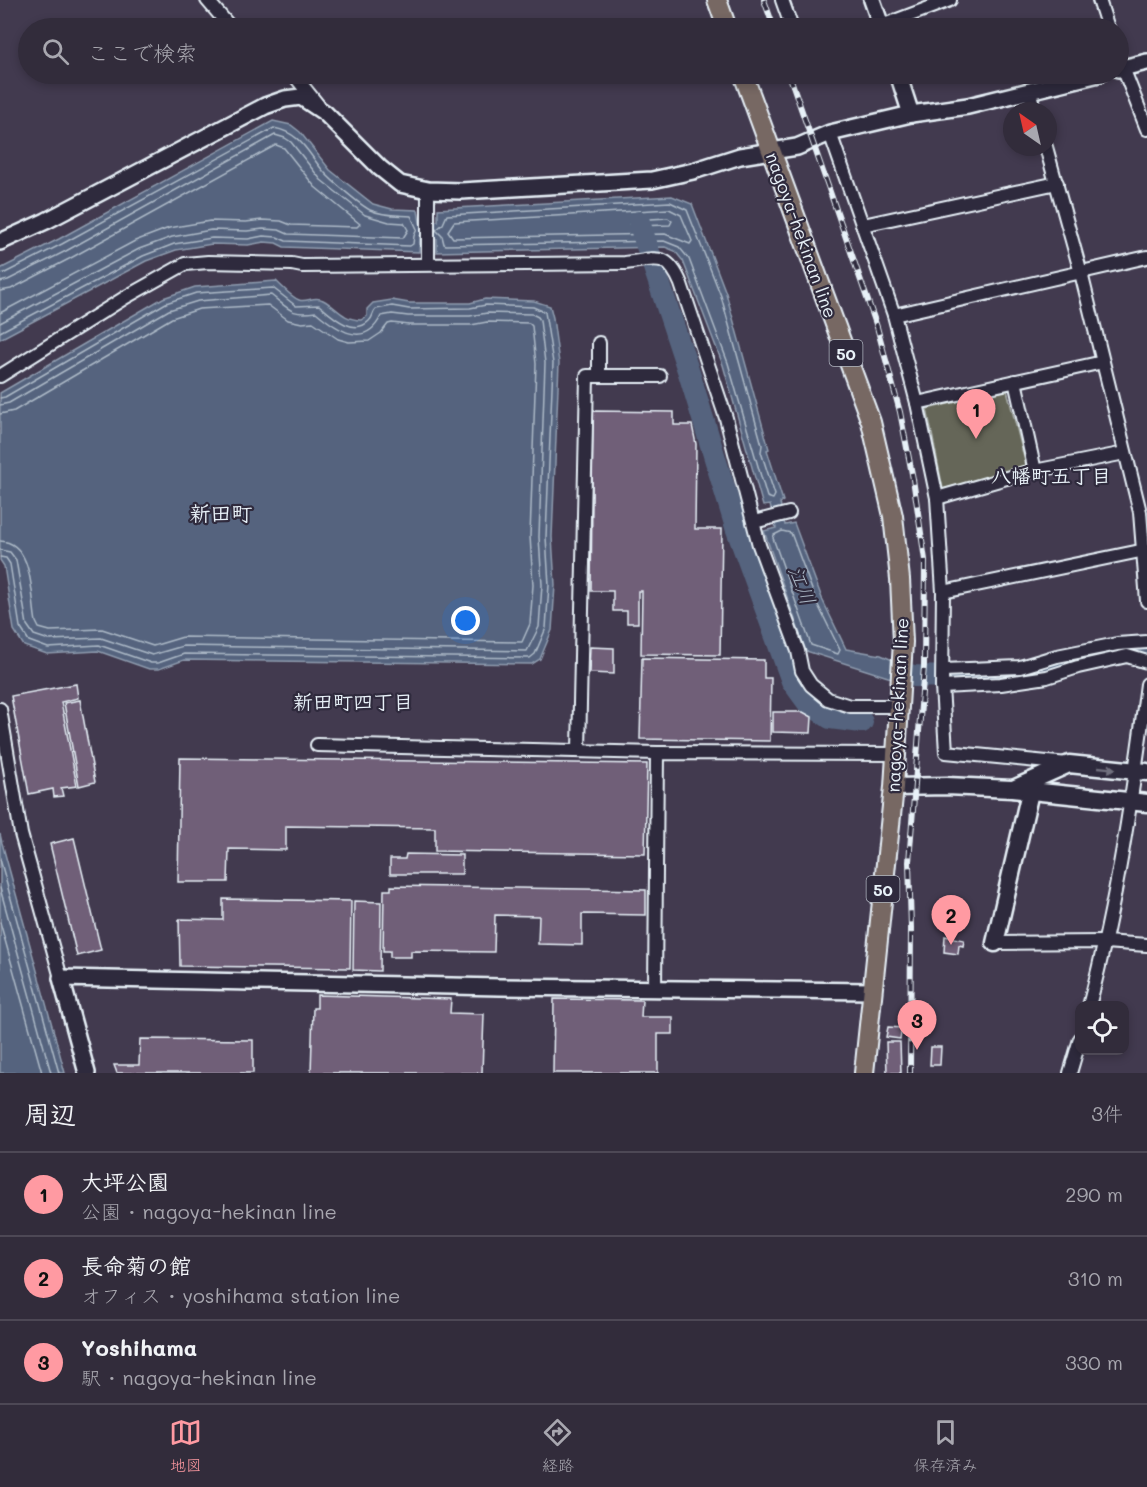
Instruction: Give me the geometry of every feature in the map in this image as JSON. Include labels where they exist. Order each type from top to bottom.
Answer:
[{"type":"main road","points":[[717,0],[723,18]]},
{"type":"main road","name":"nagoya-hekinan line","points":[[747,84],[871,422],[893,516],[900,579],[903,642],[897,754],[864,1073]]},
{"type":"main road","points":[[1012,789],[1069,764],[1141,772]]},
{"type":"main road","points":[[894,787],[947,786],[1012,789],[1147,803]]},
{"type":"main road","points":[[995,943],[1030,792]]},
{"type":"street","points":[[207,0],[222,18]]},
{"type":"street","points":[[782,0],[788,18]]},
{"type":"street","points":[[872,0],[877,18]]},
{"type":"street","points":[[905,18],[950,0]]},
{"type":"street","points":[[1099,0],[1105,18]]},
{"type":"street","points":[[1129,63],[1147,62]]},
{"type":"street","points":[[301,84],[325,113],[380,168],[400,184],[428,197],[461,191],[652,180],[693,171],[740,156],[771,149],[797,147],[830,133],[911,114],[968,106],[1058,84]]},
{"type":"street","points":[[901,84],[911,114]]},
{"type":"street","points":[[1128,84],[1147,129]]},
{"type":"street","points":[[1029,91],[1032,102]]},
{"type":"street","points":[[0,242],[46,221],[265,106],[285,99],[301,97],[325,113]]},
{"type":"street","points":[[830,133],[894,315],[917,403],[937,498],[943,592],[942,686],[946,752],[1069,764]]},
{"type":"street","points":[[1049,156],[1081,273],[1125,453],[1144,511],[1147,601]]},
{"type":"street","points":[[863,225],[1057,183]]},
{"type":"street","points":[[428,197],[428,259]]},
{"type":"street","points":[[894,315],[1147,258]]},
{"type":"street","points":[[0,376],[117,303],[185,264],[208,262],[302,266],[428,259],[625,263],[660,259],[668,263],[681,284],[726,418],[759,544],[798,651],[802,671],[811,685],[828,699],[850,706],[899,705]]},
{"type":"street","points":[[599,343],[599,376]]},
{"type":"street","points":[[917,403],[1103,362]]},
{"type":"street","points":[[579,750],[587,376],[660,376]]},
{"type":"street","points":[[1015,381],[1035,471]]},
{"type":"street","points":[[937,498],[1035,471],[1125,453]]},
{"type":"street","points":[[754,522],[789,513]]},
{"type":"street","points":[[943,592],[1145,550]]},
{"type":"street","points":[[943,670],[1020,667],[1057,656],[1117,644],[1147,642]]},
{"type":"street","points":[[942,686],[1024,681],[1127,656],[1147,662]]},
{"type":"street","points":[[1090,1001],[1105,942],[1129,802],[1141,772],[1147,684]]},
{"type":"street","points":[[0,709],[21,834],[87,1073]]},
{"type":"street","points":[[317,746],[657,753],[897,754]]},
{"type":"street","points":[[655,988],[657,753]]},
{"type":"street","points":[[995,943],[1105,942],[1147,945]]},
{"type":"street","points":[[61,978],[873,991]]},
{"type":"street","points":[[1070,1073],[1075,1055]]},
{"type":"green space","points":[[1007,390],[1027,469],[943,489],[927,409]]},
{"type":"water","points":[[273,121],[291,125],[300,132],[330,170],[373,204],[392,209],[418,210],[420,223],[438,221],[438,209],[672,196],[692,204],[726,293],[769,449],[767,450],[783,501],[780,503],[785,525],[794,523],[823,601],[846,649],[881,655],[913,669],[932,673],[931,684],[888,677],[806,651],[764,531],[776,528],[770,505],[763,506],[723,365],[683,261],[675,251],[665,247],[437,252],[437,239],[420,236],[419,252],[284,247],[276,243],[264,242],[248,245],[212,244],[176,250],[146,261],[0,339],[0,269]]},
{"type":"water","points":[[276,281],[299,300],[320,299],[349,318],[361,320],[367,316],[367,309],[373,303],[392,300],[409,303],[470,303],[485,299],[534,301],[550,306],[559,363],[552,537],[555,585],[552,630],[540,659],[532,664],[184,660],[159,669],[149,669],[98,651],[47,654],[24,646],[14,630],[4,566],[0,560],[0,393],[163,298],[195,287]]},
{"type":"water","points":[[0,834],[2,843],[65,1073],[0,1073]]},
{"type":"building","points":[[593,411],[674,412],[674,425],[692,425],[696,444],[695,529],[722,529],[720,655],[641,654],[642,591],[638,591],[638,623],[627,623],[627,611],[613,611],[613,591],[591,591]]},
{"type":"building","points":[[590,647],[614,648],[614,674],[589,673]]},
{"type":"building","points":[[642,658],[764,660],[764,678],[771,678],[770,741],[640,739]]},
{"type":"building","points":[[76,684],[78,698],[61,702],[77,786],[61,788],[63,796],[54,797],[53,789],[29,794],[11,696]]},
{"type":"building","points":[[80,700],[95,782],[79,786],[64,703]]},
{"type":"building","points":[[773,712],[803,712],[812,717],[811,733],[773,732]]},
{"type":"building","points":[[180,758],[647,764],[645,854],[435,851],[435,828],[286,826],[286,850],[229,849],[228,882],[178,882]]},
{"type":"building","points":[[74,838],[101,950],[77,956],[50,844]]},
{"type":"building","points":[[406,854],[462,855],[462,874],[390,874],[390,859],[405,859]]},
{"type":"building","points":[[391,886],[646,890],[646,915],[582,914],[582,945],[538,944],[539,916],[495,915],[494,952],[411,951],[411,957],[390,957],[390,951],[383,951],[384,890],[391,890]]},
{"type":"building","points":[[223,899],[351,901],[350,968],[180,966],[179,919],[223,920]]},
{"type":"building","points":[[354,901],[381,902],[380,971],[353,970]]},
{"type":"building","points":[[945,936],[964,940],[963,946],[959,945],[958,954],[944,952]]},
{"type":"building","points":[[317,995],[451,999],[450,1013],[484,1014],[482,1073],[311,1073],[313,1008],[317,1008]]},
{"type":"building","points":[[554,999],[642,1000],[641,1017],[673,1017],[673,1034],[658,1034],[658,1073],[553,1073]]},
{"type":"building","points":[[888,1027],[902,1028],[900,1039],[886,1037]]},
{"type":"building","points":[[140,1039],[253,1040],[253,1073],[117,1073],[114,1065],[139,1065]]},
{"type":"building","points":[[886,1042],[900,1042],[901,1073],[887,1073]]},
{"type":"building","points":[[931,1047],[941,1047],[940,1065],[930,1065]]},
{"type":"waterway","points":[[639,222],[689,373],[736,527],[792,681],[808,703],[830,718],[862,722]]},
{"type":"waterway","name":"江川","points":[[903,673],[914,676],[952,677],[1021,674],[1121,649],[1147,652]]},
{"type":"railway","points":[[764,0],[770,18]]},
{"type":"railway","points":[[792,84],[877,327],[900,412],[925,560],[924,666],[909,862],[910,1073]]},
{"type":"place","name":"大坪公園","points":[[976,439]]},
{"type":"place","name":"長命菊の館","points":[[951,945]]},
{"type":"place","name":"Yoshihama","points":[[917,1050]]},
{"type":"district","name":"八幡町五丁目","points":[[1051,475]]},
{"type":"district","name":"新田町","points":[[221,512]]},
{"type":"district","name":"新田町四丁目","points":[[353,701]]}]
